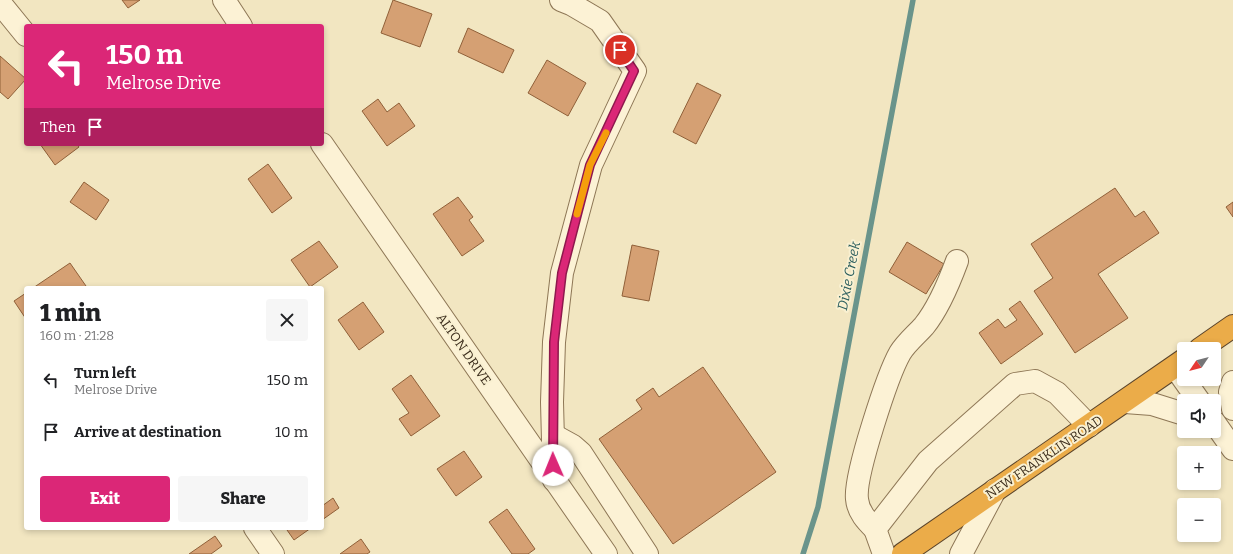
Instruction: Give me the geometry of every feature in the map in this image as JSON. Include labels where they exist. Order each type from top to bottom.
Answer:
[{"type":"highway","points":[[1210,342],[1233,326]]},
{"type":"highway","name":"NEW FRANKLIN ROAD","points":[[903,554],[1125,402],[1177,364]]},
{"type":"street","points":[[224,0],[241,24]]},
{"type":"street","points":[[554,480],[554,342],[557,304],[564,266],[590,165],[634,71],[600,22],[571,4],[561,0]]},
{"type":"street","points":[[0,3],[24,33]]},
{"type":"street","name":"ALTON DRIVE","points":[[323,146],[606,554]]},
{"type":"street","points":[[884,554],[875,529],[866,520],[859,509],[856,499],[858,484],[893,366],[901,352],[925,325],[951,278],[957,261]]},
{"type":"street","points":[[875,529],[928,461],[1015,384],[1034,381],[1057,394],[1089,426]]},
{"type":"street","points":[[1233,382],[1230,392],[1233,409]]},
{"type":"street","points":[[1125,402],[1152,404],[1177,412]]},
{"type":"street","points":[[553,435],[573,446],[581,453],[647,554]]},
{"type":"street","points":[[961,554],[995,490]]},
{"type":"street","points":[[256,530],[273,554]]},
{"type":"building","points":[[122,0],[140,0],[128,8]]},
{"type":"building","points":[[393,0],[432,14],[420,47],[381,33]]},
{"type":"building","points":[[468,28],[514,50],[503,73],[458,52]]},
{"type":"building","points":[[0,56],[24,77],[24,81],[8,99],[0,92]]},
{"type":"building","points":[[547,60],[586,83],[568,116],[528,93]]},
{"type":"building","points":[[697,83],[721,95],[696,144],[673,132]]},
{"type":"building","points":[[378,99],[387,112],[399,103],[415,126],[387,146],[362,111]]},
{"type":"building","points":[[41,146],[78,146],[79,147],[55,165]]},
{"type":"building","points":[[268,164],[292,198],[272,213],[248,179]]},
{"type":"building","points":[[84,182],[109,200],[96,220],[70,202]]},
{"type":"building","points":[[1115,188],[1135,217],[1144,211],[1159,233],[1098,274],[1128,318],[1075,353],[1034,291],[1053,278],[1031,244]]},
{"type":"building","points":[[458,197],[473,217],[469,220],[484,241],[462,256],[433,214]]},
{"type":"building","points":[[1233,202],[1233,217],[1226,207]]},
{"type":"building","points":[[319,241],[338,267],[309,286],[291,260]]},
{"type":"building","points":[[907,242],[944,264],[926,294],[889,272]]},
{"type":"building","points":[[632,245],[659,251],[649,301],[622,296]]},
{"type":"building","points":[[70,263],[86,286],[36,286]]},
{"type":"building","points":[[24,294],[24,316],[14,301]]},
{"type":"building","points":[[1020,301],[1043,334],[1001,364],[979,333],[998,319],[1005,328],[1017,320],[1009,309]]},
{"type":"building","points":[[363,302],[384,332],[359,350],[338,320]]},
{"type":"building","points":[[703,367],[776,472],[673,544],[599,439],[642,409],[636,400],[653,388],[659,397]]},
{"type":"building","points":[[411,375],[440,416],[411,436],[399,419],[409,413],[392,389]]},
{"type":"building","points":[[464,451],[482,477],[456,496],[437,469]]},
{"type":"building","points":[[333,498],[339,508],[324,519],[324,505]]},
{"type":"building","points":[[507,509],[535,549],[528,554],[512,554],[489,522]]},
{"type":"building","points":[[287,530],[308,530],[294,540]]},
{"type":"building","points":[[215,536],[222,546],[211,554],[189,554]]},
{"type":"building","points":[[361,539],[370,552],[367,554],[340,554]]},
{"type":"waterway","name":"Dixie Creek","points":[[803,554],[818,507],[913,0]]},
{"type":"slow traffic","points":[[577,214],[590,165],[606,133]]},
{"type":"route","points":[[553,465],[552,387],[554,342],[557,304],[562,273],[590,165],[634,71],[620,50]]}]
